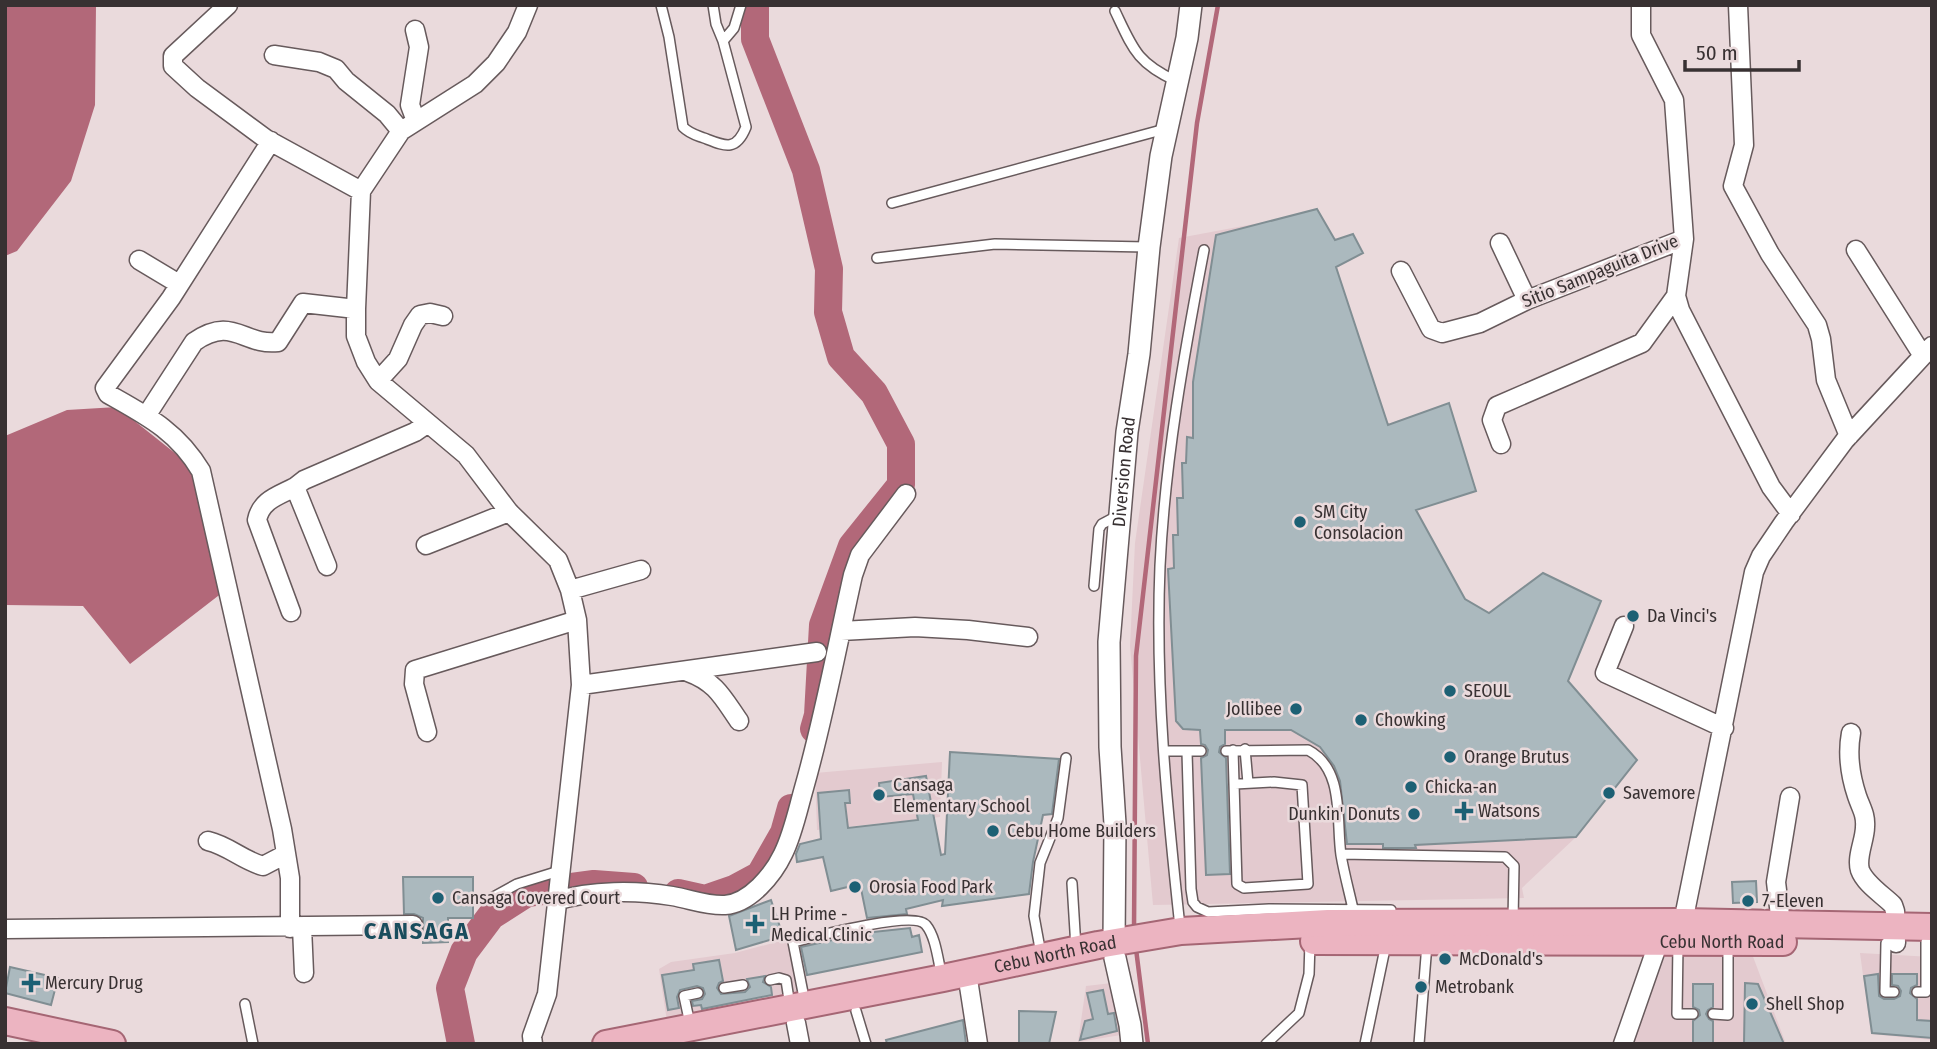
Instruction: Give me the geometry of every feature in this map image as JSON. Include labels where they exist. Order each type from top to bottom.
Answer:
[{"type":"main road","name":"Cebu North Road","points":[[1154,943],[1181,931],[1328,923],[1509,922],[1671,932],[1728,942],[1930,937]]},
{"type":"main road","name":"Cebu North Road","points":[[606,1044],[693,1036],[856,1011],[1154,943],[1267,940],[1427,942],[1509,922]]},
{"type":"main road","name":"Cebu North Road","points":[[1671,932],[1781,924],[1892,937]]},
{"type":"main road","name":"Cebu North Road","points":[[798,1020],[943,978],[1076,950],[1119,949]]},
{"type":"main road","points":[[5,1021],[112,1044]]},
{"type":"main road","points":[[5,1038],[31,1044]]},
{"type":"street","points":[[228,5],[173,56],[173,66],[197,88],[271,141],[361,191]]},
{"type":"street","points":[[528,5],[517,32],[496,62],[475,84],[409,126],[361,191],[356,337],[366,362],[378,381],[466,455],[509,512],[558,560],[570,590],[577,620],[581,685],[547,994],[532,1036],[533,1044]]},
{"type":"street","name":"Diversion Road","points":[[1132,1044],[1119,949],[1109,642],[1127,432],[1139,354],[1149,247],[1167,129],[1191,5]]},
{"type":"street","name":"Sitio Sampaguita Drive","points":[[1401,271],[1431,329],[1442,333],[1480,323],[1527,300],[1684,239],[1674,100],[1641,35],[1641,5]]},
{"type":"street","points":[[1738,5],[1744,145],[1733,186],[1770,254],[1816,325],[1821,339],[1826,380],[1849,436]]},
{"type":"street","points":[[409,126],[419,47],[415,30]]},
{"type":"street","points":[[274,55],[319,62],[335,69],[387,114],[409,126]]},
{"type":"street","points":[[271,141],[179,284],[105,388],[108,394],[172,433],[189,451],[201,471],[286,854],[304,973]]},
{"type":"street","points":[[1684,239],[1676,296],[1679,310],[1771,487],[1791,514]]},
{"type":"street","points":[[1500,243],[1527,300]]},
{"type":"street","points":[[1623,1044],[1671,932],[1724,728],[1754,572],[1761,556],[1849,436],[1928,351],[1856,250]]},
{"type":"street","points":[[139,260],[179,284]]},
{"type":"street","points":[[1501,444],[1492,420],[1497,406],[1642,343],[1676,296]]},
{"type":"street","points":[[146,416],[194,342],[203,336],[217,331],[232,331],[268,344],[278,342],[303,303],[356,309]]},
{"type":"street","points":[[378,381],[398,359],[420,315],[430,313],[443,316]]},
{"type":"street","points":[[291,612],[257,520],[259,509],[304,480],[415,432],[428,423]]},
{"type":"street","points":[[295,487],[327,566]]},
{"type":"street","points":[[558,887],[575,895],[660,894],[710,905],[726,905],[750,895],[773,870],[784,852],[815,749],[853,575],[860,555],[906,494]]},
{"type":"street","points":[[426,545],[509,512]]},
{"type":"street","points":[[570,590],[641,570]]},
{"type":"street","points":[[427,733],[414,684],[415,670],[577,620]]},
{"type":"street","points":[[1624,626],[1605,673],[1724,728]]},
{"type":"street","points":[[841,631],[915,627],[968,630],[1028,638]]},
{"type":"street","points":[[581,685],[817,652]]},
{"type":"street","points":[[688,672],[713,684],[739,721]]},
{"type":"street","points":[[1851,733],[1847,759],[1865,818],[1859,864],[1864,878],[1893,905],[1892,937]]},
{"type":"street","points":[[1781,924],[1776,882],[1790,797]]},
{"type":"street","points":[[208,841],[224,845],[252,863],[263,866],[286,854]]},
{"type":"street","points":[[5,929],[413,925]]},
{"type":"street","points":[[969,986],[978,1044]]},
{"type":"lane","points":[[661,5],[684,127],[690,133],[722,145],[733,145],[740,139],[746,127],[713,5]]},
{"type":"lane","points":[[723,41],[734,28],[741,5]]},
{"type":"lane","points":[[1115,11],[1140,59],[1157,72],[1177,81]]},
{"type":"lane","points":[[892,203],[1167,129]]},
{"type":"lane","points":[[877,258],[995,244],[1149,247]]},
{"type":"lane","points":[[1181,931],[1159,677],[1161,552],[1186,342],[1204,250]]},
{"type":"lane","points":[[1094,586],[1099,529],[1102,524],[1121,514]]},
{"type":"lane","points":[[1235,784],[1273,782],[1302,785],[1309,881],[1305,885],[1240,887],[1233,864],[1235,784],[1229,750],[1308,750],[1317,755],[1332,778],[1339,813],[1341,854],[1353,909]]},
{"type":"lane","points":[[1245,750],[1248,783]]},
{"type":"lane","points":[[1164,751],[1201,751]]},
{"type":"lane","points":[[1187,752],[1191,889],[1197,906],[1209,912],[1406,910]]},
{"type":"lane","points":[[1042,957],[1034,916],[1040,863],[1058,818],[1066,758]]},
{"type":"lane","points":[[1341,854],[1505,857],[1514,866],[1509,922]]},
{"type":"lane","points":[[1072,883],[1076,950]]},
{"type":"lane","points":[[488,900],[517,884],[558,887]]},
{"type":"lane","points":[[798,1020],[793,942],[875,924],[912,919],[922,921],[927,925],[932,938],[943,978]]},
{"type":"lane","points":[[1671,932],[1677,1014],[1693,1014]]},
{"type":"lane","points":[[1892,937],[1885,992],[1894,992]]},
{"type":"lane","points":[[1917,992],[1926,992],[1930,937]]},
{"type":"lane","points":[[1266,1044],[1299,1013],[1309,974],[1310,941]]},
{"type":"lane","points":[[1419,1044],[1427,942]]},
{"type":"lane","points":[[1713,1014],[1728,1015],[1728,942]]},
{"type":"lane","points":[[1365,1044],[1387,943]]},
{"type":"lane","points":[[770,980],[786,980],[798,1020]]},
{"type":"lane","points":[[724,988],[743,985]]},
{"type":"lane","points":[[693,1036],[684,996],[698,993]]},
{"type":"lane","points":[[245,1004],[253,1044]]},
{"type":"lane","points":[[856,1011],[866,1044]]},
{"type":"shaded area","points":[[5,5],[96,5],[95,105],[71,181],[17,251],[5,256]]},
{"type":"shaded area","name":"SM City Consolacion","points":[[1317,209],[1335,240],[1353,234],[1363,253],[1336,268],[1388,424],[1449,403],[1476,491],[1416,510],[1464,599],[1489,613],[1543,573],[1601,601],[1568,681],[1637,760],[1576,837],[1522,888],[1524,898],[1153,905],[1130,646],[1135,543],[1179,238]]},
{"type":"shaded area","points":[[117,407],[200,473],[227,589],[130,664],[83,606],[5,605],[5,436],[67,410]]},
{"type":"shaded area","name":"Cansaga Elementary School","points":[[942,762],[940,817],[817,830],[815,773]]},
{"type":"shaded area","points":[[792,938],[803,991],[667,1021],[659,969],[671,962],[735,953]]},
{"type":"shaded area","points":[[1860,953],[1932,957],[1932,1040],[1871,1034]]},
{"type":"shaded area","points":[[1752,954],[1786,1044],[1630,1044],[1661,955]]},
{"type":"shaded area","points":[[1112,983],[1121,1035],[1078,1042],[1086,986]]},
{"type":"building","name":"SM City Consolacion","points":[[1317,209],[1335,240],[1353,234],[1363,253],[1336,267],[1388,425],[1449,403],[1476,491],[1416,510],[1465,599],[1489,613],[1543,573],[1601,601],[1568,681],[1637,760],[1576,837],[1415,845],[1416,848],[1347,844],[1340,781],[1334,766],[1320,747],[1291,730],[1225,730],[1225,744],[1220,747],[1219,752],[1226,758],[1230,874],[1206,875],[1201,758],[1207,755],[1208,750],[1201,744],[1200,730],[1183,729],[1176,721],[1168,569],[1174,568],[1173,535],[1178,535],[1177,498],[1183,498],[1182,463],[1186,463],[1187,437],[1193,438],[1193,382],[1216,235]]},
{"type":"building","points":[[950,752],[1059,759],[1052,814],[1043,815],[1029,894],[942,906],[943,900],[906,909],[907,914],[867,918],[860,884],[831,891],[823,857],[797,862],[796,854],[800,844],[821,839],[818,793],[849,790],[850,803],[845,803],[848,828],[918,820],[913,794],[880,797],[879,783],[926,776],[941,855],[945,854]]},
{"type":"building","name":"Cansaga Covered Court","points":[[403,877],[473,877],[473,918],[448,918],[448,942],[423,943],[423,918],[404,914]]},
{"type":"building","points":[[1756,881],[1757,902],[1733,903],[1732,882]]},
{"type":"building","name":"LH Prime - Medical Clinic","points":[[771,900],[783,936],[736,950],[729,916]]},
{"type":"building","points":[[910,928],[912,937],[919,935],[922,952],[807,975],[801,947],[864,933]]},
{"type":"building","points":[[719,960],[723,981],[717,988],[721,994],[745,992],[750,987],[747,979],[765,976],[763,982],[771,987],[772,995],[702,1009],[701,1005],[693,1006],[692,1001],[702,999],[705,994],[703,988],[697,986],[680,990],[677,997],[679,1008],[668,1010],[662,975],[694,970],[693,964]]},
{"type":"building","name":"Mercury Drug","points":[[10,967],[58,978],[51,1005],[5,993]]},
{"type":"building","points":[[1878,974],[1879,996],[1894,999],[1900,996],[1901,991],[1898,986],[1892,985],[1892,974],[1917,974],[1917,985],[1911,988],[1910,993],[1917,999],[1917,1020],[1932,1021],[1932,1038],[1872,1033],[1864,976]]},
{"type":"building","points":[[1745,983],[1758,984],[1784,1044],[1744,1044]]},
{"type":"building","points":[[1693,984],[1713,984],[1713,1007],[1706,1014],[1713,1021],[1713,1044],[1693,1044],[1693,1021],[1700,1015],[1699,1010],[1693,1007]]},
{"type":"building","points":[[1103,990],[1108,1014],[1114,1013],[1117,1031],[1080,1040],[1085,1021],[1093,1019],[1087,993]]},
{"type":"building","points":[[1019,1011],[1056,1012],[1049,1044],[1019,1044]]},
{"type":"building","points":[[963,1020],[966,1044],[887,1044],[886,1040]]},
{"type":"waterway","points":[[755,5],[755,39],[806,170],[829,269],[828,312],[841,357],[874,393],[901,444],[901,485],[852,546],[823,625],[818,715],[814,729]]},
{"type":"waterway","points":[[1134,930],[1136,656],[1197,123],[1218,5]]},
{"type":"waterway","points":[[678,893],[705,899],[734,889],[760,875],[784,833],[791,808]]},
{"type":"waterway","points":[[461,1044],[450,988],[464,952],[491,916],[527,893],[594,884],[634,887]]},
{"type":"waterway","points":[[1136,949],[1148,1044]]},
{"type":"place","name":"SM City Consolacion","points":[[1300,522]]},
{"type":"place","name":"Da Vinci's","points":[[1633,616]]},
{"type":"place","name":"SEOUL","points":[[1450,691]]},
{"type":"place","name":"Jollibee","points":[[1296,709]]},
{"type":"place","name":"Chowking","points":[[1361,720]]},
{"type":"place","name":"Orange Brutus","points":[[1450,757]]},
{"type":"place","name":"Chicka-an","points":[[1411,787]]},
{"type":"place","name":"Savemore","points":[[1609,793]]},
{"type":"place","name":"Cansaga Elementary School","points":[[879,795]]},
{"type":"place","name":"Watsons","points":[[1464,811]]},
{"type":"place","name":"Dunkin' Donuts","points":[[1414,814]]},
{"type":"place","name":"Cebu Home Builders","points":[[993,831]]},
{"type":"place","name":"Orosia Food Park","points":[[855,887]]},
{"type":"place","name":"Cansaga Covered Court","points":[[438,898]]},
{"type":"place","name":"7-Eleven","points":[[1748,901]]},
{"type":"place","name":"LH Prime - Medical Clinic","points":[[755,924]]},
{"type":"place","name":"McDonald's","points":[[1445,959]]},
{"type":"place","name":"Mercury Drug","points":[[31,983]]},
{"type":"place","name":"Metrobank","points":[[1421,987]]},
{"type":"place","name":"Shell Shop","points":[[1752,1004]]},
{"type":"district","name":"CANSAGA","points":[[417,931]]}]
